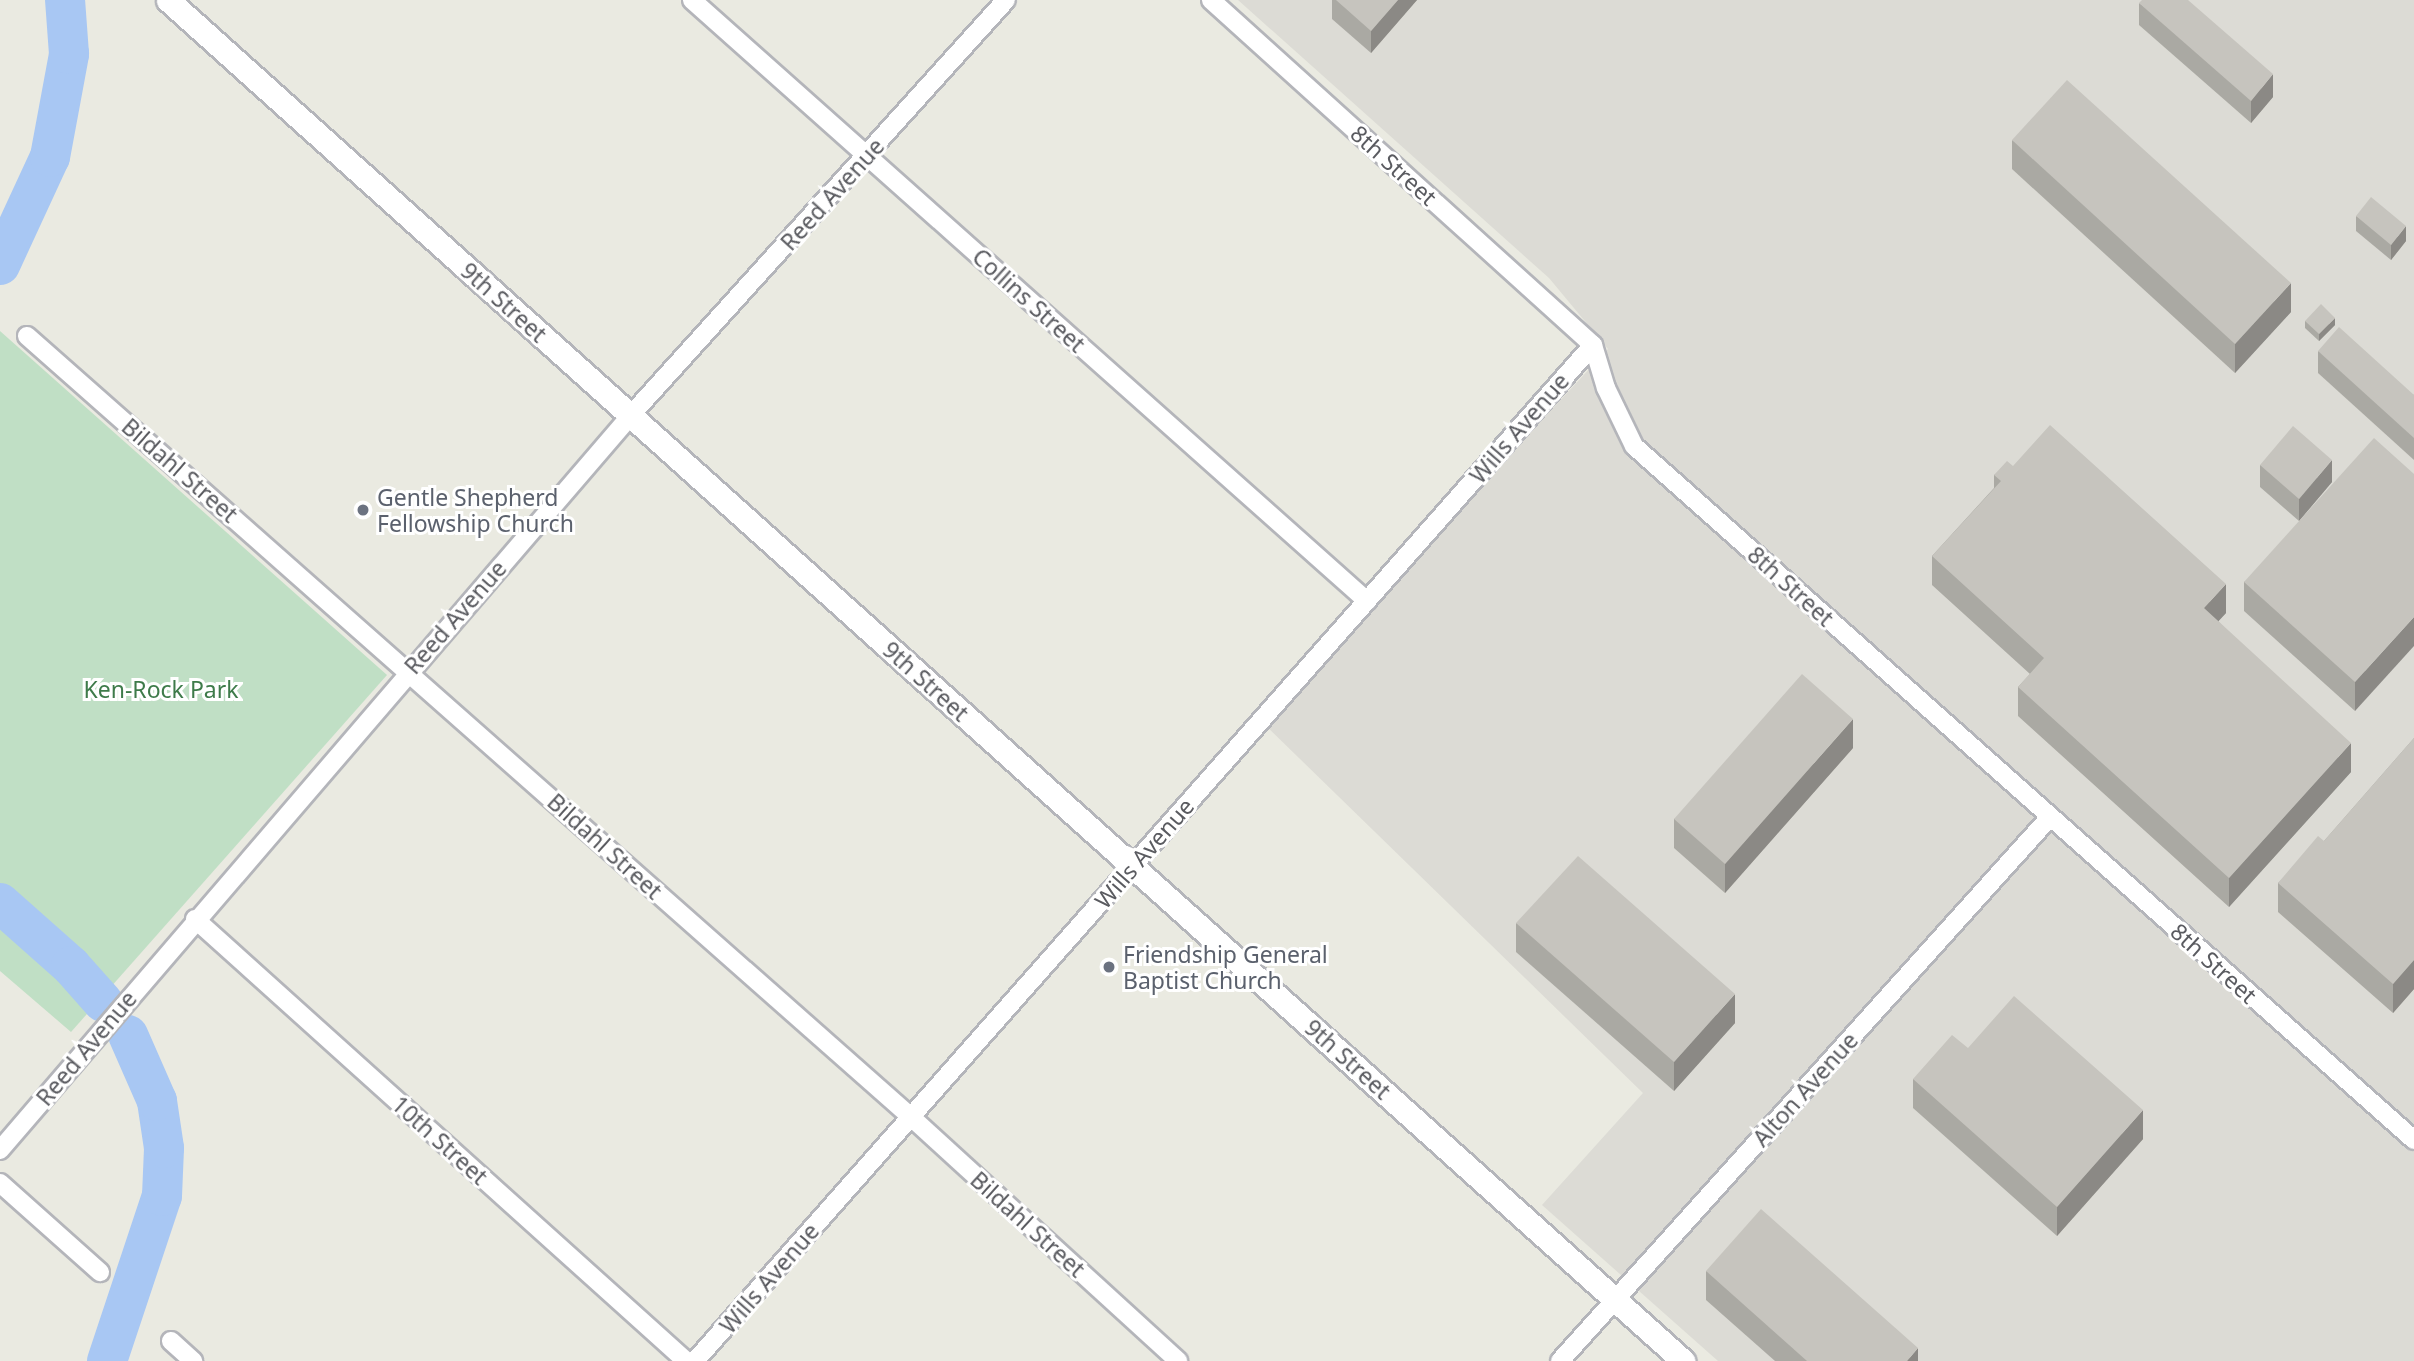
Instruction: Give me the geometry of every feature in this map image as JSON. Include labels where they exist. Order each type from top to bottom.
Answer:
[{"type":"street","name":"9th Street","points":[[168,0],[1683,1361]]},
{"type":"street","name":"Collins Street","points":[[692,0],[1367,601]]},
{"type":"street","name":"Reed Avenue","points":[[0,1150],[195,919],[631,415],[1006,0]]},
{"type":"street","name":"8th Street","points":[[1211,0],[1593,345],[1606,388],[1634,446],[2414,1140]]},
{"type":"street","name":"Bildahl Street","points":[[27,336],[911,1117],[1178,1361]]},
{"type":"street","name":"Wills Avenue","points":[[695,1361],[1593,345]]},
{"type":"street","name":"Alton Avenue","points":[[1560,1361],[2050,817]]},
{"type":"street","name":"10th Street","points":[[195,919],[686,1361]]},
{"type":"street","points":[[0,1183],[100,1272]]},
{"type":"street","points":[[171,1341],[193,1361]]},
{"type":"shaded area","points":[[1238,0],[2414,0],[2414,1361],[1718,1361],[1542,1205],[1643,1093],[1261,721],[1608,349],[1549,278]]},
{"type":"green space","name":"Ken-Rock Park","points":[[0,331],[387,675],[71,1032],[0,971]]},
{"type":"building","points":[[1336,0],[1398,0],[1371,31]]},
{"type":"building","points":[[2142,0],[2188,0],[2273,74],[2251,101],[2139,3]]},
{"type":"building","points":[[2067,80],[2291,283],[2235,344],[2012,140]]},
{"type":"building","points":[[2371,197],[2406,226],[2391,245],[2356,216]]},
{"type":"building","points":[[2321,304],[2335,318],[2319,334],[2305,321]]},
{"type":"building","points":[[2339,327],[2414,395],[2414,438],[2318,351]]},
{"type":"building","points":[[2050,425],[2226,584],[2204,608],[2351,743],[2229,878],[2018,687],[2044,658],[1932,556],[2001,481],[1994,475],[2007,461],[2013,466]]},
{"type":"building","points":[[2293,426],[2332,460],[2299,499],[2260,465]]},
{"type":"building","points":[[2374,438],[2414,474],[2414,617],[2355,682],[2244,582]]},
{"type":"building","points":[[1802,674],[1853,719],[1725,864],[1674,819]]},
{"type":"building","points":[[2414,738],[2414,960],[2393,984],[2278,883],[2318,836],[2324,841]]},
{"type":"building","points":[[1578,856],[1735,994],[1674,1062],[1516,923]]},
{"type":"building","points":[[2014,996],[2143,1110],[2057,1207],[1913,1079],[1952,1035],[1968,1048]]},
{"type":"building","points":[[1761,1209],[1918,1348],[1907,1361],[1807,1361],[1706,1271]]},
{"type":"waterway","points":[[0,265],[50,157],[69,54],[65,0]]},
{"type":"waterway","points":[[0,903],[71,966],[103,1002]]},
{"type":"waterway","points":[[107,1361],[162,1196],[164,1148],[157,1101],[128,1035]]},
{"type":"place","name":"Gentle Shepherd Fellowship Church","points":[[363,510]]},
{"type":"place","name":"Friendship General Baptist Church","points":[[1109,967]]}]
